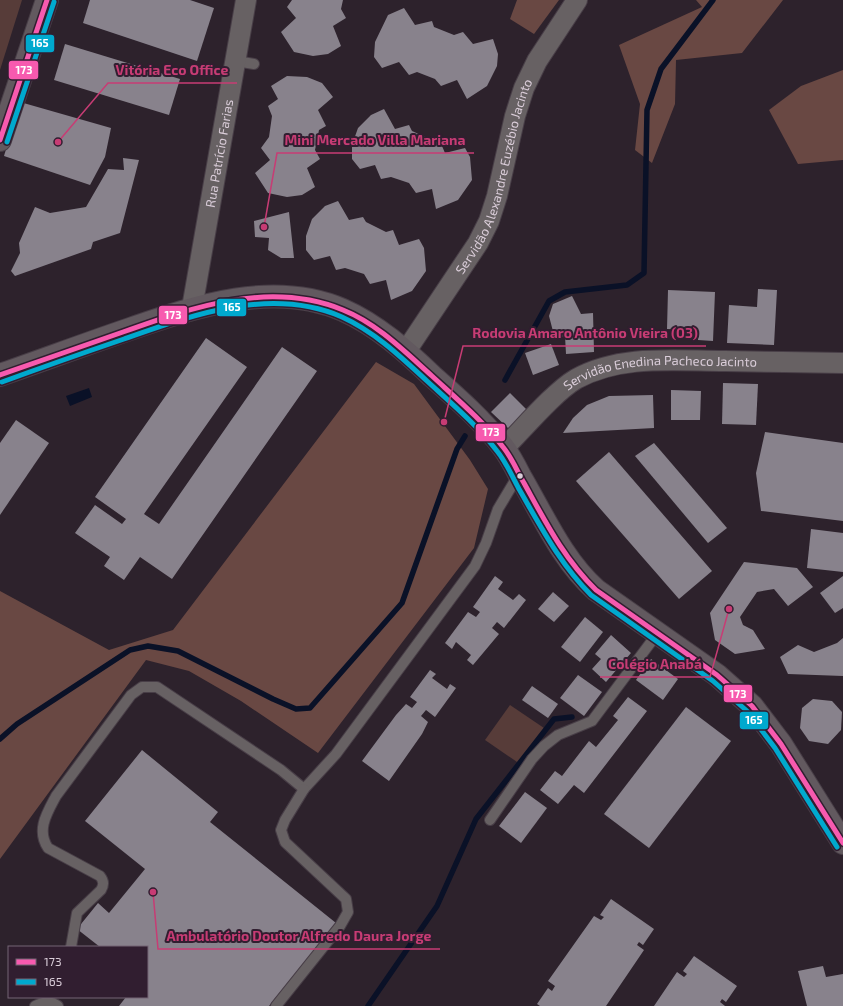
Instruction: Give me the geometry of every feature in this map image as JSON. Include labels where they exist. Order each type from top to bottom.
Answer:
[{"type":"street","points":[[0,140],[47,0]]},
{"type":"street","name":"Rua Patrício Farias","points":[[192,308],[245,62],[246,0]]},
{"type":"street","name":"Servidão Alexandre Euzébio Jacinto","points":[[406,351],[478,243],[489,222],[498,196],[515,116],[524,88],[537,61],[577,0]]},
{"type":"street","points":[[0,375],[192,308],[231,300],[255,297],[283,297],[314,300],[344,310],[380,332],[406,351],[465,405],[504,448],[566,555],[585,581],[657,634],[717,675],[752,706],[781,744],[843,843]]},
{"type":"street","name":"Servidão Enedina Pacheco Jacinto","points":[[504,448],[560,392],[575,380],[597,370],[623,363],[662,361],[843,363]]},
{"type":"lane","points":[[276,1006],[340,926],[348,912],[346,899],[285,842],[281,830],[285,820],[304,789],[336,754],[475,566],[486,543],[498,509],[519,474]]},
{"type":"lane","points":[[490,820],[532,759],[544,746],[558,735],[592,720],[657,634]]},
{"type":"lane","points":[[71,946],[77,913],[104,886],[100,876],[48,848],[42,840],[42,829],[46,814],[56,796],[131,695],[142,686],[157,687],[180,701],[281,770],[304,789]]},
{"type":"lane","points":[[42,1002],[50,1002],[58,1006]]},
{"type":"shaded area","points":[[0,0],[22,0],[0,70]]},
{"type":"shaded area","points":[[517,0],[559,0],[534,34],[510,19]]},
{"type":"shaded area","points":[[696,0],[783,0],[742,53],[676,60],[675,104],[652,163],[635,150],[640,104],[619,45],[702,7]]},
{"type":"shaded area","points":[[843,70],[843,160],[798,164],[769,110],[801,86]]},
{"type":"shaded area","points":[[376,362],[414,384],[470,460],[488,489],[474,548],[318,753],[241,701],[189,671],[146,660],[0,859],[0,591],[109,650],[173,630]]},
{"type":"shaded area","points":[[510,705],[544,728],[520,764],[485,740]]},
{"type":"water","points":[[89,388],[92,397],[70,406],[66,396]]},
{"type":"building","points":[[90,0],[190,0],[214,8],[197,61],[83,23]]},
{"type":"building","points":[[292,0],[343,0],[341,9],[346,18],[333,26],[341,46],[328,54],[313,56],[294,52],[281,32],[296,18],[287,7]]},
{"type":"building","points":[[404,8],[415,25],[432,21],[434,27],[454,35],[463,32],[473,44],[493,39],[498,54],[497,66],[487,86],[467,99],[457,80],[441,86],[435,79],[417,72],[409,75],[399,62],[382,68],[374,57],[375,42],[388,15]]},
{"type":"building","points":[[65,44],[180,79],[169,115],[54,80]]},
{"type":"building","points":[[287,76],[307,77],[322,83],[333,97],[318,110],[326,126],[319,130],[315,150],[320,159],[307,168],[315,187],[302,195],[287,197],[268,193],[255,173],[270,160],[261,148],[269,137],[272,116],[268,106],[278,99],[271,86]]},
{"type":"building","points":[[20,102],[111,128],[105,157],[90,185],[4,156]]},
{"type":"building","points":[[384,109],[395,129],[409,125],[412,131],[432,140],[439,139],[445,153],[465,148],[470,157],[472,180],[458,200],[436,209],[432,189],[416,193],[409,183],[391,177],[381,179],[375,165],[360,169],[352,159],[352,145],[358,128],[371,115]]},
{"type":"building","points":[[123,158],[139,160],[120,233],[93,242],[91,249],[15,276],[11,271],[20,253],[19,243],[35,207],[50,213],[86,207],[108,169],[124,170]]},
{"type":"building","points":[[338,201],[349,220],[363,217],[366,222],[386,232],[393,230],[399,245],[419,239],[424,248],[426,271],[412,291],[391,300],[386,280],[370,284],[364,274],[345,268],[336,270],[330,256],[314,260],[306,250],[306,236],[312,219],[325,206]]},
{"type":"building","points":[[289,212],[294,258],[281,258],[268,250],[269,238],[255,237],[254,221]]},
{"type":"building","points":[[758,289],[777,290],[774,345],[727,343],[729,305],[757,307]]},
{"type":"building","points":[[668,290],[715,292],[713,341],[698,340],[698,330],[667,329]]},
{"type":"building","points":[[572,296],[581,314],[593,313],[594,352],[566,354],[565,336],[555,339],[549,316],[553,304]]},
{"type":"building","points":[[206,338],[247,367],[144,514],[159,524],[282,347],[317,371],[172,579],[140,557],[124,580],[104,566],[110,557],[75,533],[95,505],[122,524],[126,519],[95,497]]},
{"type":"building","points":[[551,344],[559,365],[533,375],[525,353]]},
{"type":"building","points":[[723,383],[758,384],[756,425],[722,424]]},
{"type":"building","points":[[671,390],[701,391],[700,420],[671,420]]},
{"type":"building","points":[[510,393],[528,411],[509,429],[491,412]]},
{"type":"building","points":[[653,395],[654,428],[563,433],[573,418],[587,405],[609,396]]},
{"type":"building","points":[[16,420],[49,443],[0,515],[0,443]]},
{"type":"building","points":[[765,432],[843,443],[843,521],[761,511],[756,473]]},
{"type":"building","points":[[654,443],[727,528],[708,543],[635,456]]},
{"type":"building","points":[[609,452],[712,571],[679,599],[576,481]]},
{"type":"building","points":[[811,529],[843,533],[843,572],[807,568]]},
{"type":"building","points":[[744,562],[797,568],[813,587],[788,606],[774,589],[757,592],[740,617],[743,625],[753,630],[765,649],[735,654],[715,640],[710,613]]},
{"type":"building","points":[[495,576],[503,582],[498,589],[513,600],[519,594],[526,600],[504,628],[497,622],[492,628],[499,634],[473,665],[467,660],[471,655],[456,642],[452,649],[445,643],[468,612],[476,617],[480,612],[473,607]]},
{"type":"building","points":[[843,576],[843,608],[835,613],[820,593]]},
{"type":"building","points":[[553,592],[569,606],[554,622],[538,609]]},
{"type":"building","points":[[585,617],[603,632],[580,662],[561,647]]},
{"type":"building","points":[[611,635],[631,653],[606,682],[592,669],[601,659],[595,654]]},
{"type":"building","points":[[843,638],[843,676],[788,674],[780,657],[798,645],[814,652],[837,643]]},
{"type":"building","points":[[651,659],[678,679],[663,700],[636,680]]},
{"type":"building","points":[[430,670],[436,674],[432,678],[447,689],[450,684],[456,688],[435,717],[426,710],[421,716],[428,722],[422,734],[389,781],[362,761],[406,704],[412,708],[417,702],[410,697]]},
{"type":"building","points":[[578,675],[602,692],[584,716],[560,698]]},
{"type":"building","points":[[532,686],[558,704],[548,718],[522,700]]},
{"type":"building","points":[[628,697],[647,711],[584,793],[574,785],[558,804],[540,790],[555,771],[562,776],[589,741],[596,747],[618,720],[613,716]]},
{"type":"building","points":[[813,699],[832,701],[842,712],[841,730],[828,744],[809,741],[800,728],[802,708]]},
{"type":"building","points":[[686,707],[731,741],[649,848],[604,814]]},
{"type":"building","points":[[142,750],[218,812],[210,822],[336,923],[269,1006],[119,1006],[125,998],[148,998],[148,946],[99,946],[77,929],[98,903],[109,913],[145,869],[85,821]]},
{"type":"building","points":[[525,792],[547,808],[521,843],[499,826]]},
{"type":"building","points":[[611,899],[654,929],[643,945],[639,942],[637,945],[644,950],[606,1006],[540,1006],[537,1004],[548,988],[552,991],[555,986],[548,981],[594,916],[601,920],[604,917],[600,915]]},
{"type":"building","points":[[694,956],[737,986],[726,1002],[722,999],[720,1002],[725,1006],[654,1006],[677,972],[684,977],[687,974],[683,971]]},
{"type":"building","points":[[823,966],[826,977],[843,974],[843,1006],[807,1006],[798,971]]},
{"type":"waterway","points":[[505,380],[549,301],[565,292],[627,285],[644,273],[647,110],[661,69],[713,0]]},
{"type":"waterway","points":[[0,739],[17,724],[130,650],[148,646],[178,651],[296,709],[310,708],[402,603],[457,449],[465,436]]},
{"type":"waterway","points":[[368,1006],[437,906],[476,819],[554,719],[572,717]]},
{"type":"transit line","name":"173","points":[[0,140],[47,0]]},
{"type":"transit line","name":"165","points":[[7,142],[54,2]]},
{"type":"transit line","name":"173","points":[[0,375],[177,314],[232,300],[260,297],[288,297],[315,301],[356,316],[368,323],[401,348],[469,410],[495,437],[509,456],[565,553],[574,566],[596,590],[717,675],[752,706],[781,744],[843,843]]},
{"type":"transit line","name":"165","points":[[2,382],[177,321],[232,307],[260,304],[288,304],[315,308],[342,317],[354,323],[366,330],[397,354],[463,414],[489,441],[509,469],[535,517],[560,558],[591,595],[713,681],[747,711],[775,748],[837,847]]},
{"type":"place","name":"Vitória Eco Office","points":[[58,142]]},
{"type":"place","name":"Mini Mercado Villa Mariana","points":[[264,227]]},
{"type":"place","name":"Rodovia Amaro Antônio Vieira (03)","points":[[444,422]]},
{"type":"place","name":"Colégio Anabá","points":[[729,609]]},
{"type":"place","name":"Ambulatório Doutor Alfredo Daura Jorge","points":[[153,892]]}]
